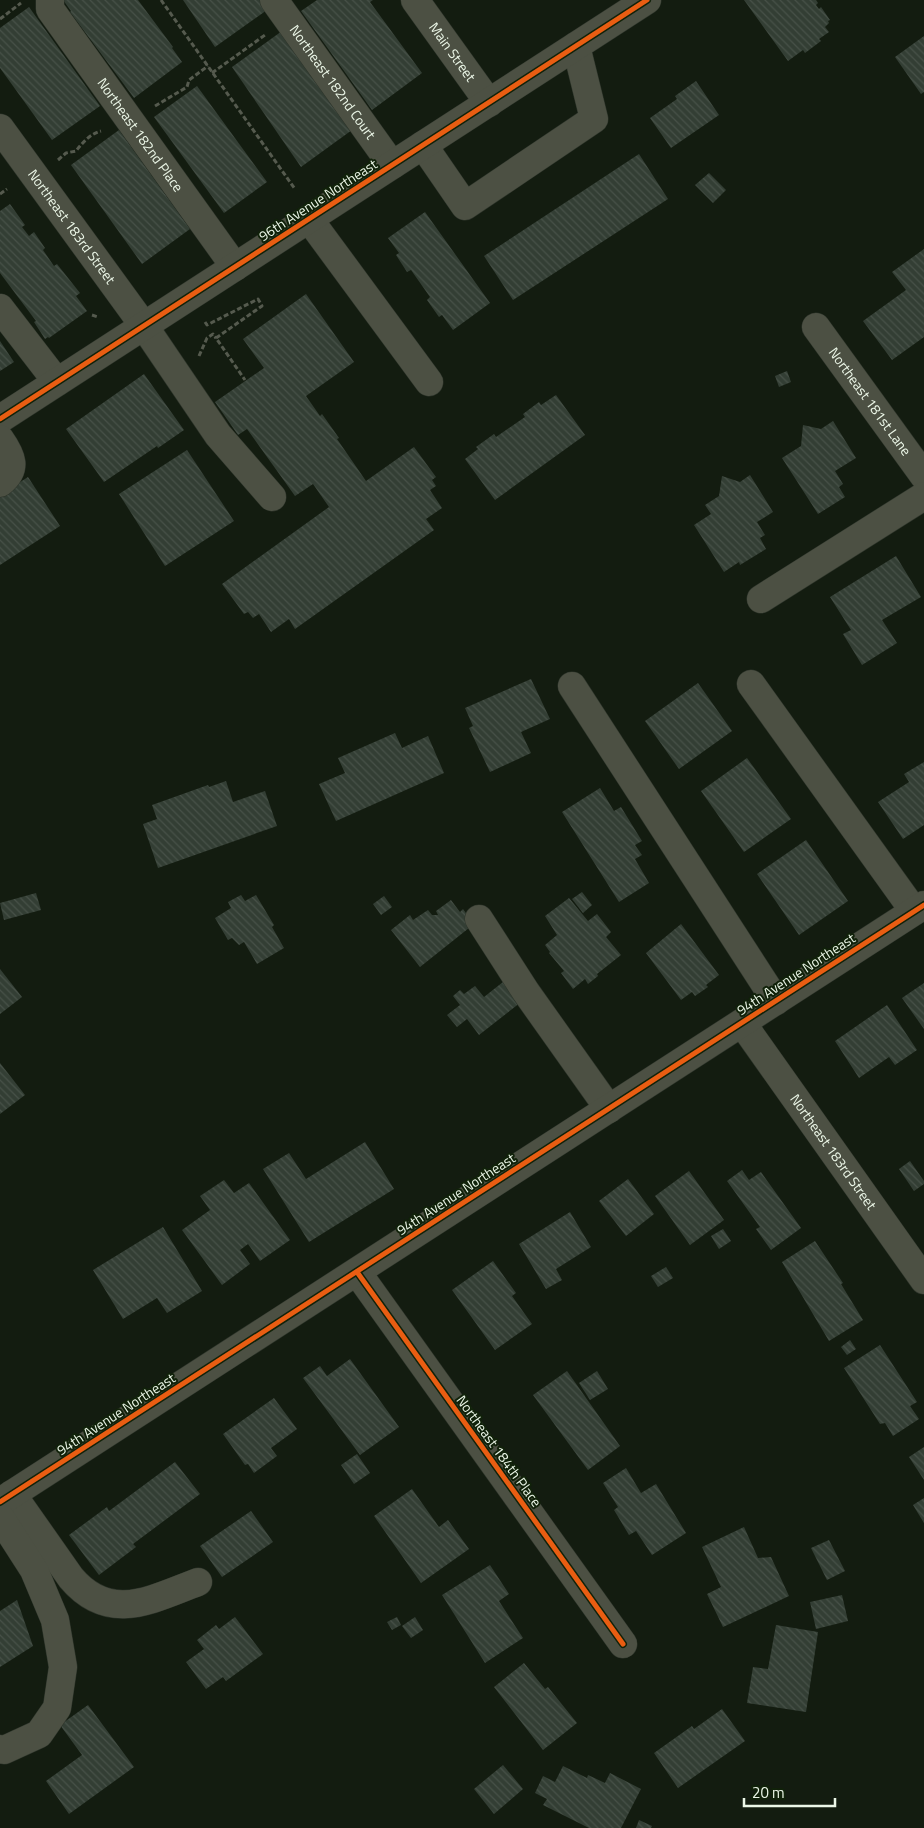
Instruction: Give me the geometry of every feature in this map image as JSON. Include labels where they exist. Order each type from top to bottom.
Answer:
[{"type":"street","name":"Northeast 182nd Court","points":[[274,0],[392,166]]},
{"type":"street","name":"Main Street","points":[[416,0],[489,103]]},
{"type":"street","name":"96th Avenue Northeast","points":[[0,418],[647,0]]},
{"type":"street","name":"Northeast 182nd Place","points":[[39,1],[50,8],[235,267]]},
{"type":"street","points":[[423,145],[465,206],[594,119],[576,46]]},
{"type":"street","name":"Northeast 183rd Street","points":[[0,128],[144,326],[218,435],[272,498]]},
{"type":"street","points":[[309,219],[429,382]]},
{"type":"street","points":[[0,308],[57,382]]},
{"type":"street","name":"Northeast 181st Lane","points":[[816,327],[924,476]]},
{"type":"street","points":[[0,439],[10,456],[12,465],[9,475],[0,483]]},
{"type":"street","points":[[760,599],[924,496]]},
{"type":"street","points":[[751,684],[919,908]]},
{"type":"street","points":[[572,686],[776,1001]]},
{"type":"street","name":"94th Avenue Northeast","points":[[4,1504],[357,1272],[919,908]]},
{"type":"street","points":[[478,918],[526,992],[609,1109]]},
{"type":"street","name":"Northeast 183rd Street","points":[[742,1023],[924,1280]]},
{"type":"street","name":"Northeast 184th Place","points":[[357,1272],[623,1644]]},
{"type":"street","points":[[4,1504],[80,1589],[94,1598],[126,1606],[140,1604],[198,1582]]},
{"type":"street","points":[[0,1749],[4,1750],[39,1734],[57,1708],[63,1667],[55,1620],[4,1504]]},
{"type":"path","points":[[160,0],[295,189]]},
{"type":"path","points":[[0,19],[22,2],[39,1]]},
{"type":"path","points":[[212,73],[268,32]]},
{"type":"path","points":[[150,110],[187,87],[188,80],[208,66]]},
{"type":"path","points":[[56,161],[66,153],[76,151],[82,143],[95,132],[103,130],[106,125]]},
{"type":"path","points":[[204,319],[207,325],[258,299],[262,306],[216,338]]},
{"type":"path","points":[[92,316],[98,317]]},
{"type":"path","points":[[197,361],[207,338],[213,334],[246,380]]},
{"type":"building","points":[[63,0],[138,0],[182,62],[134,98]]},
{"type":"building","points":[[183,0],[260,0],[267,10],[215,47]]},
{"type":"building","points":[[317,0],[373,0],[370,2],[422,73],[372,110],[301,11]]},
{"type":"building","points":[[744,0],[816,0],[818,3],[816,5],[819,9],[821,7],[830,20],[825,27],[829,32],[819,39],[821,41],[805,53],[803,50],[788,61]]},
{"type":"building","points":[[29,7],[100,106],[52,140],[0,68],[0,28]]},
{"type":"building","points":[[282,31],[352,130],[301,167],[232,67]]},
{"type":"building","points":[[924,36],[924,92],[921,94],[895,57]]},
{"type":"building","points":[[696,81],[719,115],[671,148],[650,118],[677,99],[675,96]]},
{"type":"building","points":[[197,86],[267,182],[224,213],[154,117]]},
{"type":"building","points":[[119,130],[190,229],[142,264],[71,165]]},
{"type":"building","points":[[639,154],[668,199],[513,300],[484,256]]},
{"type":"building","points":[[709,173],[726,190],[713,203],[695,185]]},
{"type":"building","points":[[10,204],[25,225],[22,227],[29,236],[34,232],[54,266],[57,264],[80,293],[76,296],[87,311],[49,338],[45,339],[34,322],[36,321],[0,273],[0,211]]},
{"type":"building","points":[[425,212],[490,303],[453,330],[442,315],[439,317],[427,300],[430,297],[411,270],[407,272],[396,255],[399,253],[388,238]]},
{"type":"building","points":[[924,249],[924,337],[892,360],[863,321],[906,290],[892,272]]},
{"type":"building","points":[[306,294],[354,362],[306,396],[339,438],[337,439],[366,481],[414,447],[436,477],[432,480],[436,486],[430,490],[442,508],[426,519],[434,530],[295,629],[289,619],[271,632],[259,614],[253,618],[248,612],[244,614],[222,584],[329,507],[313,484],[295,496],[247,429],[238,435],[215,402],[264,368],[243,339]]},
{"type":"building","points":[[0,341],[14,362],[0,371]]},
{"type":"building","points":[[787,371],[791,382],[779,387],[775,376]]},
{"type":"building","points":[[144,374],[184,430],[104,482],[66,429]]},
{"type":"building","points":[[556,395],[585,435],[495,500],[465,459],[478,449],[476,447],[494,434],[496,437],[525,417],[523,414],[539,402],[541,405]]},
{"type":"building","points":[[833,421],[856,458],[835,471],[843,484],[839,487],[845,497],[818,514],[782,458],[801,446],[803,425],[821,429]]},
{"type":"building","points":[[187,450],[234,521],[165,566],[119,494]]},
{"type":"building","points":[[750,475],[773,512],[757,522],[765,535],[760,538],[766,549],[740,565],[739,562],[724,572],[694,525],[711,514],[705,505],[719,496],[722,476],[740,482]]},
{"type":"building","points":[[28,477],[60,526],[0,565],[0,495]]},
{"type":"building","points":[[896,556],[921,597],[882,620],[897,643],[862,665],[843,634],[851,630],[830,597]]},
{"type":"building","points":[[531,679],[550,719],[521,732],[531,753],[490,772],[469,728],[473,726],[465,708]]},
{"type":"building","points":[[698,683],[732,731],[679,769],[645,721]]},
{"type":"building","points":[[395,733],[402,748],[428,736],[444,773],[336,821],[319,784],[345,773],[338,758]]},
{"type":"building","points":[[747,758],[791,819],[744,852],[701,791]]},
{"type":"building","points":[[924,762],[924,825],[903,839],[878,802],[909,782],[904,774]]},
{"type":"building","points":[[226,781],[233,802],[265,791],[277,826],[158,868],[143,824],[157,819],[152,805],[208,785],[209,787]]},
{"type":"building","points":[[600,788],[614,811],[621,807],[642,841],[635,845],[642,855],[635,859],[649,883],[619,902],[562,812]]},
{"type":"building","points":[[806,840],[848,901],[799,935],[757,874]]},
{"type":"building","points":[[582,892],[592,905],[583,913],[572,899]]},
{"type":"building","points":[[36,893],[41,910],[4,920],[0,903]]},
{"type":"building","points":[[241,895],[245,901],[256,895],[274,925],[272,927],[284,948],[257,964],[244,942],[239,945],[232,938],[228,940],[215,918],[231,908],[228,902]]},
{"type":"building","points":[[384,896],[392,907],[381,915],[373,904]]},
{"type":"building","points":[[569,898],[588,921],[597,914],[611,932],[606,937],[621,955],[597,974],[598,976],[588,984],[585,979],[573,989],[561,973],[564,971],[545,945],[557,935],[545,916]]},
{"type":"building","points":[[451,900],[460,912],[463,909],[474,924],[420,967],[391,930],[410,915],[413,920],[428,910],[432,915],[438,915],[436,911]]},
{"type":"building","points":[[681,924],[719,975],[706,985],[708,987],[695,996],[692,992],[681,1000],[646,953]]},
{"type":"building","points":[[0,969],[22,997],[0,1014]]},
{"type":"building","points":[[508,978],[525,999],[479,1035],[467,1019],[457,1027],[447,1015],[460,1005],[453,996],[460,990],[464,994],[475,986],[484,997]]},
{"type":"building","points":[[924,983],[924,1029],[902,998]]},
{"type":"building","points":[[887,1005],[917,1050],[895,1065],[889,1057],[859,1078],[835,1041]]},
{"type":"building","points":[[0,1063],[25,1095],[0,1114]]},
{"type":"building","points":[[365,1142],[394,1189],[309,1242],[263,1169],[289,1153],[306,1179]]},
{"type":"building","points":[[910,1161],[924,1181],[924,1184],[914,1191],[899,1169]]},
{"type":"building","points":[[742,1170],[749,1180],[761,1172],[801,1228],[771,1250],[756,1229],[760,1227],[727,1181]]},
{"type":"building","points":[[689,1171],[724,1220],[690,1245],[655,1196]]},
{"type":"building","points":[[628,1179],[654,1214],[626,1236],[599,1201]]},
{"type":"building","points":[[224,1180],[234,1193],[249,1183],[290,1240],[260,1261],[248,1244],[240,1250],[250,1264],[222,1285],[182,1230],[210,1210],[200,1196]]},
{"type":"building","points":[[570,1212],[591,1247],[556,1269],[562,1280],[546,1289],[519,1244]]},
{"type":"building","points":[[163,1227],[202,1291],[167,1313],[157,1298],[123,1319],[93,1270]]},
{"type":"building","points":[[723,1229],[731,1241],[719,1249],[711,1236]]},
{"type":"building","points":[[815,1241],[843,1283],[841,1284],[863,1320],[829,1341],[782,1262]]},
{"type":"building","points":[[493,1261],[516,1293],[512,1296],[532,1324],[495,1350],[452,1290]]},
{"type":"building","points":[[666,1267],[673,1278],[658,1287],[651,1276]]},
{"type":"building","points":[[850,1340],[856,1349],[847,1355],[841,1347]]},
{"type":"building","points":[[880,1345],[917,1402],[910,1406],[919,1419],[893,1436],[885,1423],[880,1424],[844,1368]]},
{"type":"building","points":[[350,1359],[399,1427],[360,1455],[303,1378],[320,1366],[327,1376]]},
{"type":"building","points":[[567,1371],[620,1446],[588,1470],[533,1395]]},
{"type":"building","points":[[597,1371],[608,1389],[590,1400],[579,1383]]},
{"type":"building","points":[[274,1398],[297,1429],[271,1448],[277,1456],[254,1473],[248,1464],[245,1465],[223,1434]]},
{"type":"building","points":[[924,1447],[924,1480],[909,1457]]},
{"type":"building","points":[[357,1454],[370,1473],[354,1484],[341,1465]]},
{"type":"building","points":[[175,1462],[200,1494],[133,1544],[136,1547],[99,1575],[69,1535],[107,1507],[109,1511]]},
{"type":"building","points":[[626,1468],[641,1493],[656,1484],[686,1533],[652,1555],[636,1531],[629,1535],[614,1510],[618,1507],[603,1483]]},
{"type":"building","points":[[412,1489],[439,1527],[448,1520],[469,1549],[421,1583],[374,1516]]},
{"type":"building","points":[[924,1498],[924,1523],[913,1505]]},
{"type":"building","points":[[251,1511],[273,1542],[222,1577],[200,1546]]},
{"type":"building","points":[[744,1527],[758,1558],[771,1557],[789,1596],[723,1627],[707,1594],[721,1587],[702,1547]]},
{"type":"building","points":[[829,1540],[845,1571],[827,1580],[811,1548]]},
{"type":"building","points":[[490,1565],[509,1594],[499,1601],[523,1638],[485,1663],[442,1595]]},
{"type":"building","points":[[842,1595],[848,1621],[816,1629],[810,1602]]},
{"type":"building","points":[[17,1600],[33,1646],[0,1667],[0,1611]]},
{"type":"building","points":[[235,1617],[263,1654],[226,1681],[223,1677],[206,1689],[186,1662],[204,1649],[197,1640],[216,1625],[219,1629]]},
{"type":"building","points":[[397,1617],[401,1625],[392,1630],[387,1622]]},
{"type":"building","points":[[415,1617],[423,1630],[411,1638],[402,1626]]},
{"type":"building","points":[[776,1625],[818,1632],[806,1712],[747,1703],[753,1667],[768,1669]]},
{"type":"building","points":[[524,1663],[545,1689],[548,1687],[577,1723],[543,1750],[494,1687]]},
{"type":"building","points":[[88,1705],[134,1767],[69,1814],[46,1781],[82,1755],[60,1725]]},
{"type":"building","points":[[722,1709],[745,1741],[678,1788],[654,1753],[692,1726],[694,1729]]},
{"type":"building","points":[[503,1765],[523,1789],[494,1814],[474,1789]]},
{"type":"building","points":[[563,1766],[587,1778],[588,1775],[605,1783],[610,1773],[641,1789],[621,1828],[589,1828],[543,1805],[547,1799],[535,1793],[543,1776],[555,1782]]},
{"type":"building","points":[[639,1820],[652,1826],[651,1828],[636,1828]]},
{"type":"cycle path","points":[[0,419],[647,0]]},
{"type":"cycle path","points":[[0,1502],[924,905]]},
{"type":"cycle path","points":[[357,1272],[623,1644]]}]
